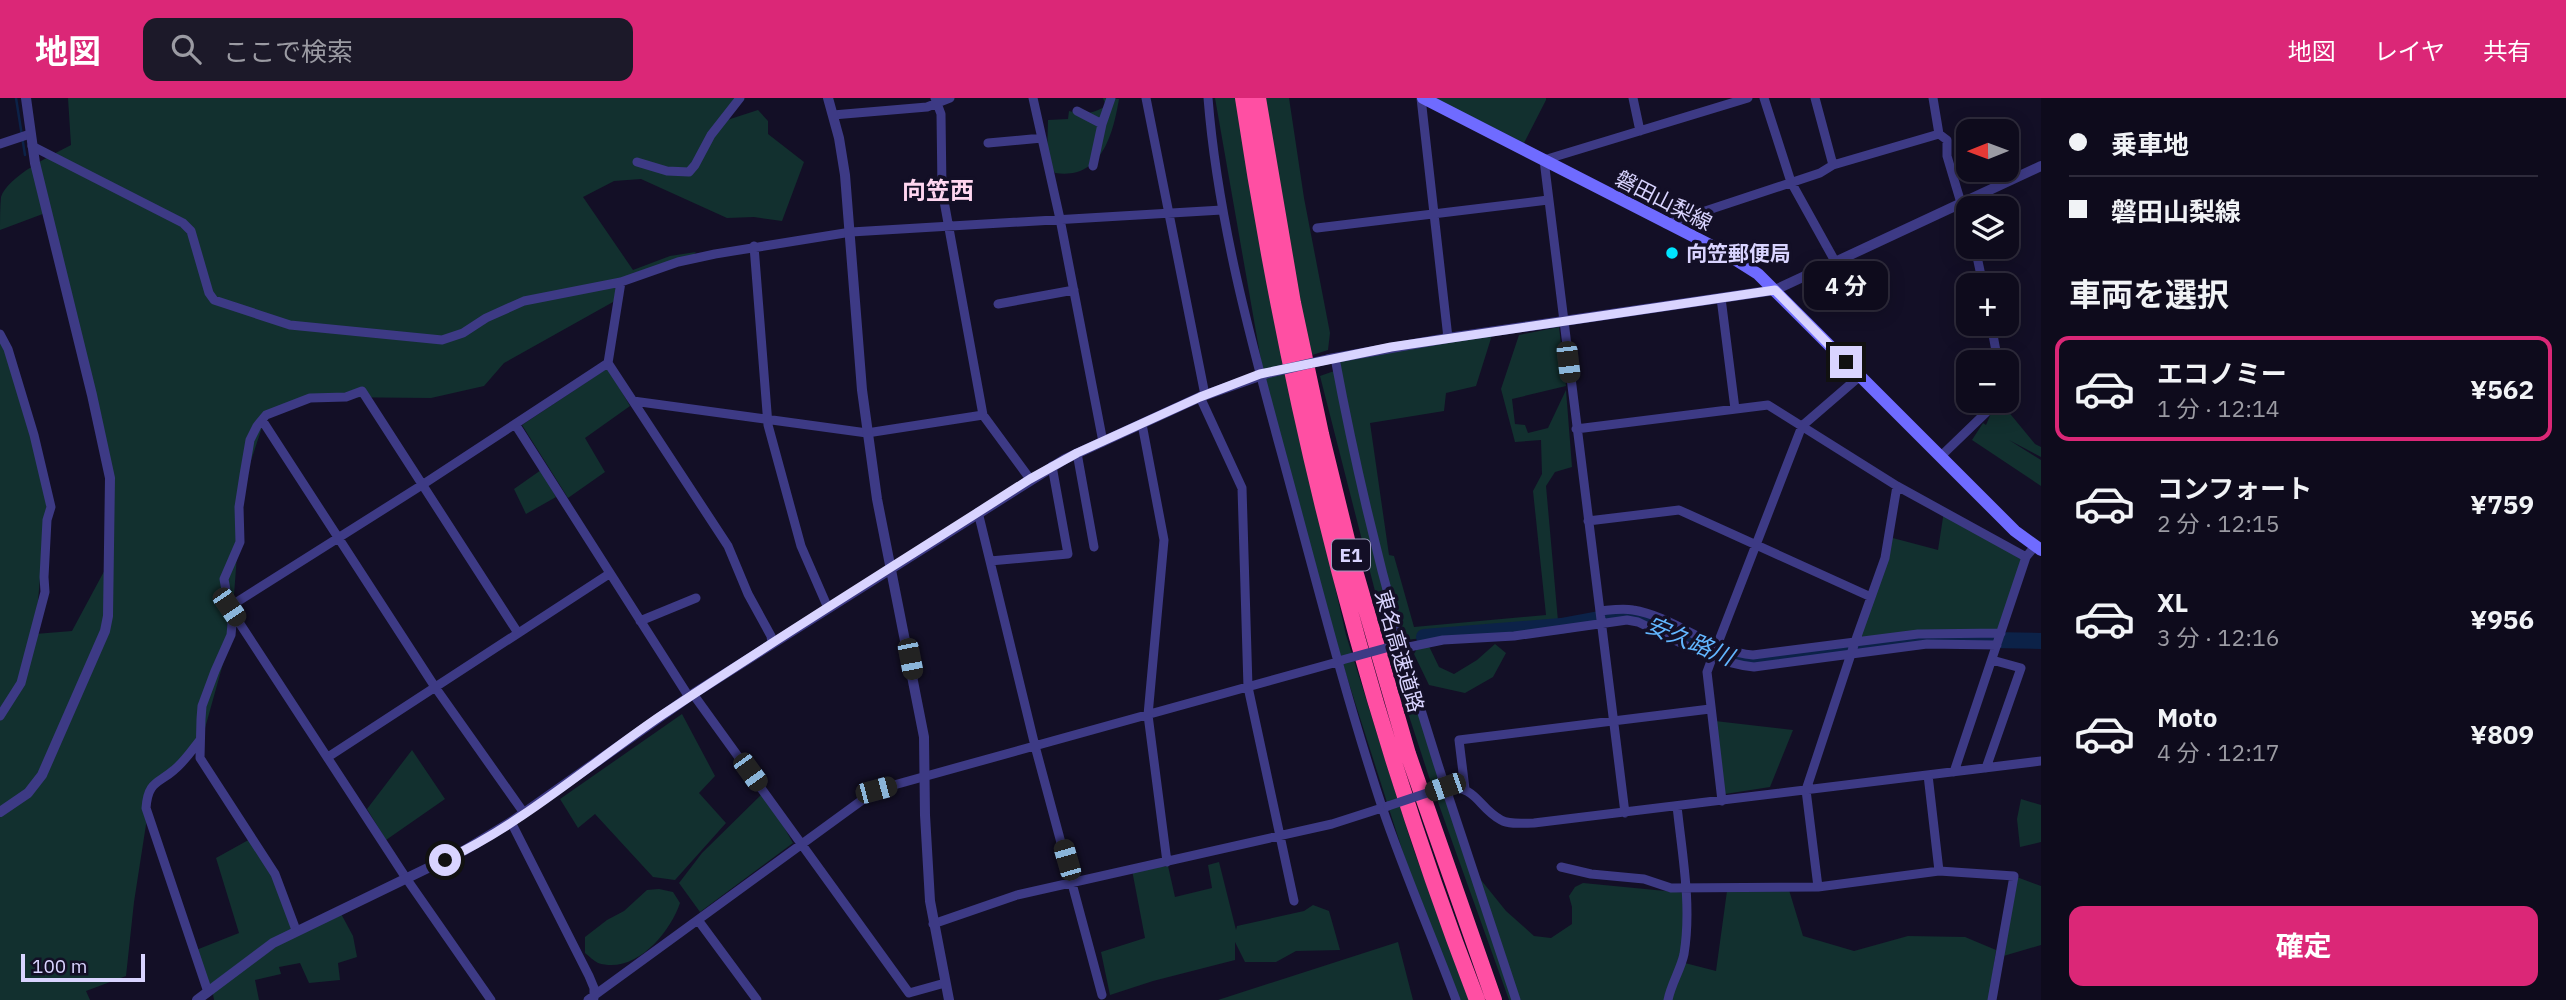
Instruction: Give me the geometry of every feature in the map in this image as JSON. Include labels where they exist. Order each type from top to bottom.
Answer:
[{"type":"highway","name":"東名高速道路","points":[[1243,98],[1254,169],[1306,437],[1339,567],[1401,783],[1477,1000]]},
{"type":"highway","name":"東名高速道路","points":[[1258,98],[1293,303],[1353,564],[1408,754],[1494,1000]]},
{"type":"main road","name":"磐田山梨線","points":[[1422,98],[1720,250],[1758,274],[1940,457],[2015,530],[2038,548]]},
{"type":"street","points":[[0,812],[28,793],[42,775],[100,644],[108,616],[108,465],[31,140],[26,98]]},
{"type":"street","points":[[637,162],[667,171],[689,172],[711,135],[740,98]]},
{"type":"street","points":[[828,98],[843,157],[867,433],[877,499],[924,737],[925,815],[933,924],[949,1000]]},
{"type":"street","points":[[834,115],[927,107],[936,100],[950,98]]},
{"type":"street","points":[[1033,98],[1060,219],[1103,442]]},
{"type":"street","points":[[1093,166],[1111,98]]},
{"type":"street","points":[[1146,98],[1170,213],[1202,396],[1242,488],[1248,687],[1294,901]]},
{"type":"street","points":[[1208,98],[1213,155],[1222,210],[1340,661],[1386,807],[1456,1000]]},
{"type":"street","points":[[1422,98],[1448,338]]},
{"type":"street","points":[[1633,98],[1640,131]]},
{"type":"street","points":[[1625,813],[1545,160],[1748,98]]},
{"type":"street","points":[[1764,98],[1791,182],[1836,263]]},
{"type":"street","points":[[1815,98],[1833,165]]},
{"type":"street","points":[[1933,98],[1939,134],[1947,140],[1948,156],[1959,196]]},
{"type":"street","points":[[936,100],[941,114],[942,190],[983,415],[1030,479]]},
{"type":"street","points":[[1077,111],[1102,124]]},
{"type":"street","points":[[1666,224],[1820,173],[1833,165],[1939,134]]},
{"type":"street","points":[[988,143],[1042,138]]},
{"type":"street","points":[[0,144],[31,140],[183,223],[191,231],[209,293],[214,300],[290,325],[442,340],[463,333],[485,317],[524,300],[621,282],[678,262],[754,246],[850,232],[1222,210]]},
{"type":"street","points":[[1976,196],[2041,166]]},
{"type":"street","points":[[1317,228],[1548,200]]},
{"type":"street","points":[[197,1000],[211,993],[261,951],[296,930],[465,850],[511,822],[691,695],[1030,479],[1077,453],[1202,396],[1264,374],[1332,359],[1448,338],[1775,290],[1956,205]]},
{"type":"street","points":[[754,246],[768,419],[802,546],[828,608]]},
{"type":"street","points":[[621,282],[608,363],[728,546],[772,643]]},
{"type":"street","points":[[998,304],[1074,290]]},
{"type":"street","points":[[1721,298],[1735,409]]},
{"type":"street","points":[[0,334],[8,349],[34,435],[51,507],[47,520],[44,577],[46,592],[21,683],[0,716]]},
{"type":"street","points":[[1332,359],[1401,645],[1445,787],[1517,1000]]},
{"type":"street","points":[[229,607],[608,363]]},
{"type":"street","points":[[1722,801],[1707,672],[1712,656],[1802,426],[1860,376]]},
{"type":"street","points":[[296,930],[275,874],[200,758],[202,706],[232,635],[224,579],[240,542],[239,507],[250,440],[266,415],[310,398],[346,397],[362,391],[518,633]]},
{"type":"street","points":[[633,401],[867,433],[983,415]]},
{"type":"street","points":[[1576,429],[1768,405],[1897,486],[2026,556]]},
{"type":"street","points":[[1940,457],[1986,413]]},
{"type":"street","points":[[262,420],[435,687],[524,813]]},
{"type":"street","points":[[515,424],[609,574],[691,695],[909,993],[945,984]]},
{"type":"street","points":[[1142,424],[1164,540],[1148,715],[1167,862]]},
{"type":"street","points":[[1077,453],[1094,547]]},
{"type":"street","points":[[990,561],[1068,555],[1052,467]]},
{"type":"street","points":[[1818,887],[1806,790],[1885,558],[1897,486]]},
{"type":"street","points":[[1588,521],[1679,510],[1871,597]]},
{"type":"street","points":[[978,512],[1035,746],[1102,995]]},
{"type":"street","points":[[1954,772],[2026,556],[2038,548]]},
{"type":"street","points":[[328,757],[609,574]]},
{"type":"street","points":[[640,621],[696,598]]},
{"type":"street","points":[[229,607],[406,878],[491,1000]]},
{"type":"street","points":[[1600,611],[1623,609],[1642,612],[1734,652],[1753,655],[1918,634],[2000,633]]},
{"type":"street","points":[[511,822],[589,976],[592,998],[876,790],[1401,645],[1514,636],[1627,620],[1638,622],[1712,656],[1754,667],[1927,644],[1997,645]]},
{"type":"street","points":[[1986,768],[2021,668],[1992,660]]},
{"type":"street","points":[[1465,789],[1459,740],[1710,709]]},
{"type":"street","points":[[200,740],[174,771],[160,778],[152,786],[146,807],[211,993]]},
{"type":"street","points":[[933,924],[1017,895],[1332,824],[1445,787],[1465,789],[1502,821],[1513,823],[1558,821],[2041,761]]},
{"type":"street","points":[[1928,775],[1939,871]]},
{"type":"street","points":[[1668,1000],[1683,957],[1686,887],[1677,806]]},
{"type":"street","points":[[1561,867],[1591,874],[1644,878],[1671,888],[1818,887],[1939,871],[2014,876],[1992,1000]]},
{"type":"street","points":[[698,920],[757,1000]]},
{"type":"green space","points":[[68,98],[740,98],[721,122],[758,110],[768,121],[768,134],[804,162],[782,221],[754,217],[727,218],[641,179],[614,181],[583,197],[633,270],[670,256],[696,252],[689,260],[624,281],[613,302],[504,363],[484,386],[431,398],[326,397],[266,415],[242,488],[231,635],[200,746],[152,786],[134,902],[126,976],[86,991],[90,1000],[0,1000],[0,339],[14,371],[48,490],[35,634],[72,631],[108,564],[108,467],[48,212],[0,230],[1,197],[5,189],[21,174],[71,145]]},
{"type":"green space","points":[[1103,98],[1119,99],[1113,127],[1102,152],[1084,169],[1071,173],[1055,173],[1047,160],[1048,120],[1068,119],[1069,111],[1096,111],[1106,106]]},
{"type":"green space","points":[[1215,98],[1237,98],[1290,389],[1346,635],[1413,848],[1469,1000],[1456,1000],[1422,912],[1345,671],[1281,452],[1262,366]]},
{"type":"green space","points":[[1263,98],[1289,98],[1304,198],[1330,333],[1328,350],[1309,356]]},
{"type":"green space","points":[[1434,98],[1546,98],[1546,100],[1524,143]]},
{"type":"green space","points":[[1559,327],[1566,386],[1512,399],[1515,424],[1525,425],[1528,433],[1548,428],[1566,390],[1572,467],[1555,472],[1546,486],[1558,621],[1425,638],[1439,667],[1454,674],[1477,660],[1495,644],[1506,653],[1493,677],[1465,693],[1429,685],[1414,654],[1423,638],[1388,642],[1320,376],[1337,370],[1340,357],[1493,332],[1476,386],[1446,393],[1444,411],[1370,423],[1389,555],[1394,556],[1414,627],[1546,615],[1533,491],[1542,474],[1541,440],[1515,442],[1501,389],[1519,335]]},
{"type":"green space","points":[[608,368],[630,406],[585,438],[605,472],[568,498],[522,425]]},
{"type":"green space","points":[[1991,413],[2009,413],[2035,444],[2041,447],[2041,457],[2009,440],[2041,460],[2041,486],[1972,440],[1983,423],[1986,425]]},
{"type":"green space","points":[[541,470],[556,497],[526,514],[514,489]]},
{"type":"green space","points":[[1944,511],[2025,561],[2001,633],[1859,642],[1889,537],[1938,550]]},
{"type":"green space","points":[[1400,648],[1439,780],[1481,880],[1506,911],[1534,936],[1551,938],[1572,924],[1569,896],[1575,887],[1583,883],[1686,893],[1681,962],[1716,971],[1727,891],[1789,890],[1803,936],[1854,951],[1908,936],[1965,937],[1996,950],[1989,1000],[1509,1000],[1430,780],[1388,652]]},
{"type":"green space","points":[[682,714],[715,776],[699,793],[726,823],[675,880],[653,877],[595,814],[578,828],[560,799]]},
{"type":"green space","points":[[1715,721],[1793,730],[1770,787],[1725,794]]},
{"type":"green space","points":[[412,750],[445,799],[386,840],[367,809]]},
{"type":"green space","points":[[764,792],[793,843],[700,912],[679,883],[702,853]]},
{"type":"green space","points":[[2021,799],[2041,805],[2041,842],[2020,847],[2017,819]]},
{"type":"green space","points":[[252,838],[275,874],[295,927],[339,910],[353,936],[357,957],[338,963],[340,980],[309,983],[300,963],[279,967],[281,974],[255,980],[259,1000],[214,1000],[212,989],[191,952],[239,933],[216,858]]},
{"type":"green space","points":[[1219,862],[1236,930],[1237,926],[1304,911],[1313,905],[1329,911],[1340,950],[1296,951],[1276,962],[1245,962],[1235,942],[1235,960],[1110,995],[1101,952],[1145,938],[1132,870],[1168,866],[1175,897],[1212,888],[1208,865]]},
{"type":"green space","points":[[2014,876],[2041,886],[2041,945],[2000,957]]},
{"type":"green space","points":[[647,890],[673,892],[680,903],[668,927],[649,949],[625,963],[612,965],[598,963],[585,953],[585,937],[624,911]]},
{"type":"green space","points":[[1398,942],[1413,1000],[1218,1000]]},
{"type":"waterway","points":[[16,98],[25,155]]},
{"type":"waterway","name":"安久路川","points":[[1424,637],[1561,626],[1626,614],[1742,661],[1937,639],[2041,641]]},
{"type":"place","name":"向笠郵便局","points":[[1672,253]]},
{"type":"district","name":"向笠西","points":[[938,190]]},
{"type":"route","points":[[445,860],[511,822],[693,694],[1030,479],[1077,453],[1200,397],[1260,374],[1391,347],[1775,290],[1846,362]]}]
